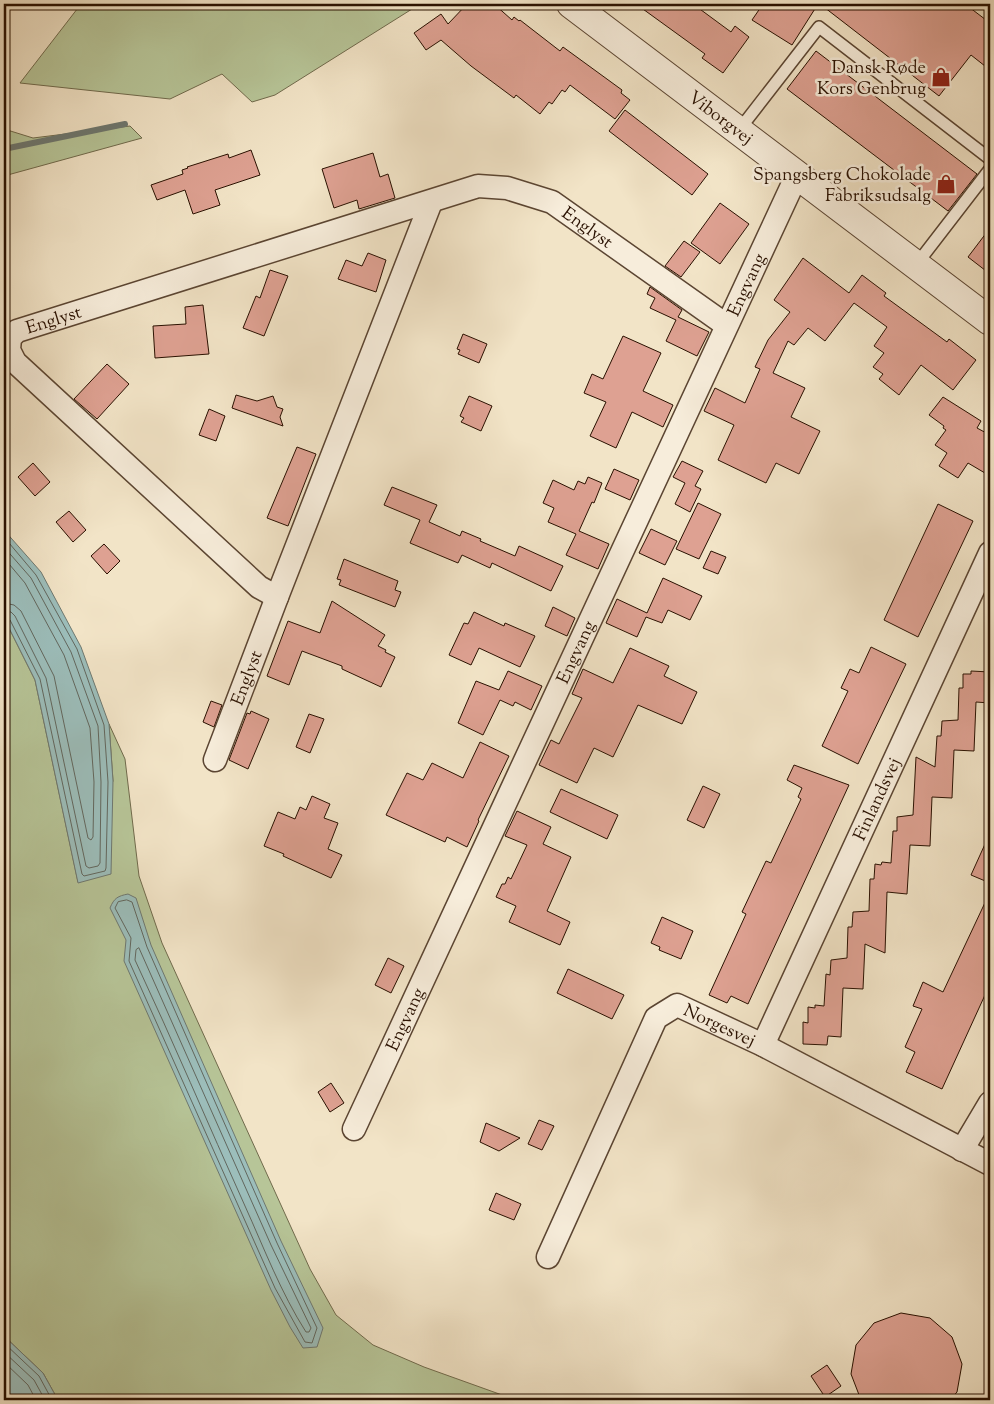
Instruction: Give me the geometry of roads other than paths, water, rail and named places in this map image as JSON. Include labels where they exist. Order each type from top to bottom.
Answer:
[{"type":"street","name":"Viborgvej","points":[[571,4],[990,321]]},
{"type":"street","name":"Engvang","points":[[354,1129],[797,175]]},
{"type":"street","name":"Englyst","points":[[277,597],[259,587],[15,362],[9,350],[10,338],[17,331],[478,186],[507,188],[552,202],[726,325]]},
{"type":"street","name":"Englyst","points":[[215,760],[432,202]]},
{"type":"street","name":"Finlandsvej","points":[[762,1045],[990,552]]},
{"type":"street","name":"Norgesvej","points":[[548,1257],[656,1018],[677,1005],[762,1045],[990,1164]]},
{"type":"street","points":[[962,1150],[990,1103]]},
{"type":"lane","points":[[739,130],[819,27],[990,158]]},
{"type":"lane","points":[[916,265],[990,169]]},
{"type":"water","points":[[4,530],[41,572],[81,647],[109,724],[113,781],[111,874],[78,883],[35,680],[4,618]]},
{"type":"water","points":[[128,894],[136,898],[151,945],[281,1241],[323,1328],[317,1347],[303,1348],[271,1290],[124,961],[126,940],[110,908],[117,898]]},
{"type":"water","points":[[4,1336],[43,1373],[58,1400],[4,1400]]},
{"type":"waterway","points":[[4,149],[125,124]]},
{"type":"place","name":"Dansk Røde Kors Genbrug","points":[[941,77]]},
{"type":"place","name":"Spangsberg Chokolade Fabriksudsalg","points":[[946,184]]}]
